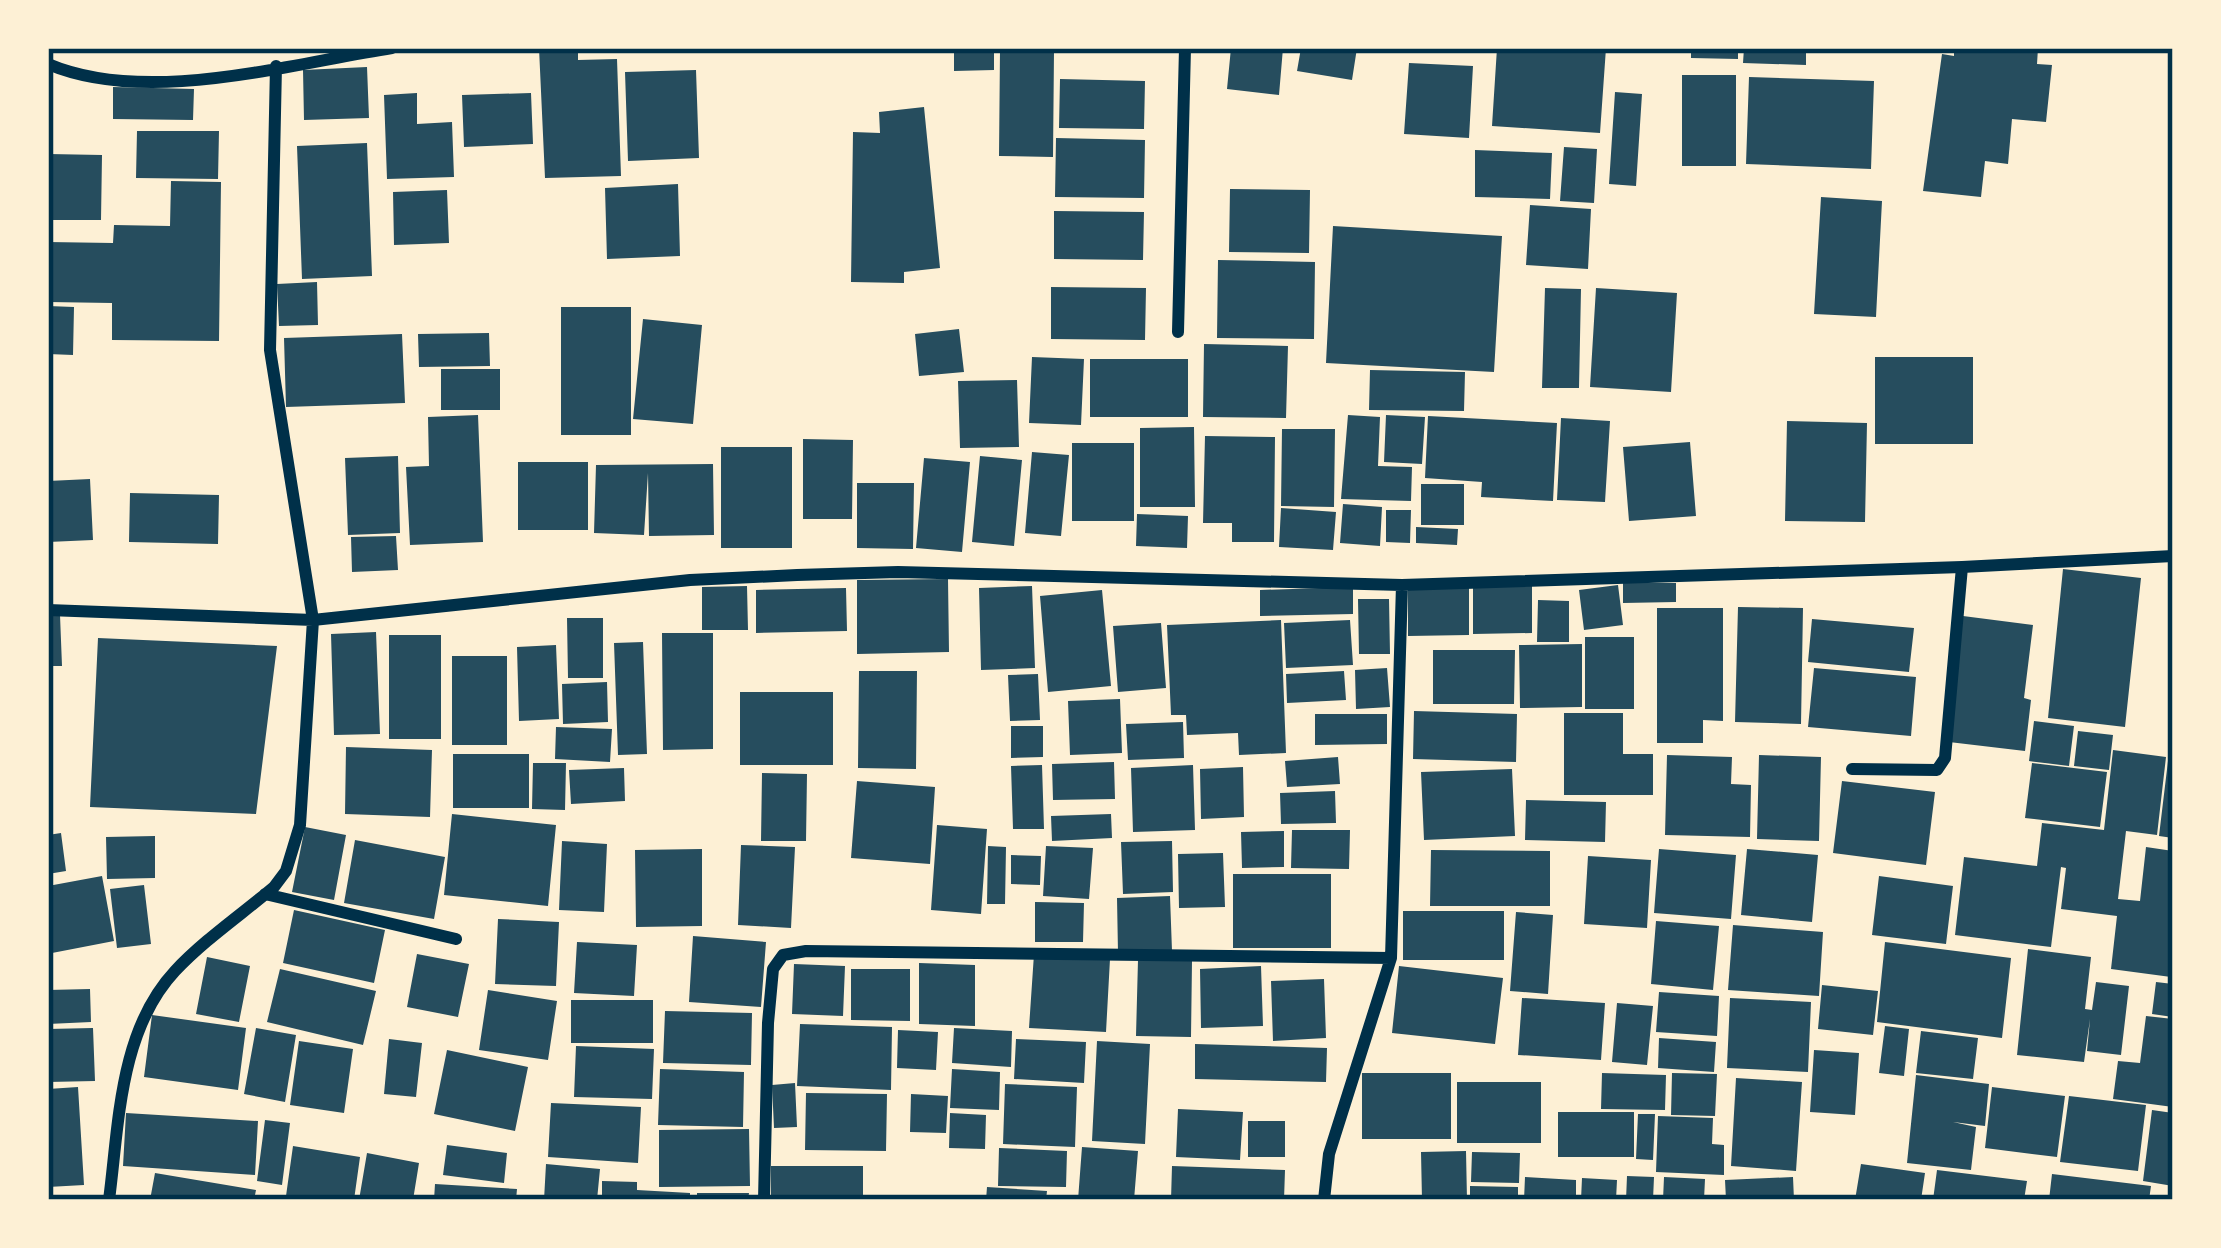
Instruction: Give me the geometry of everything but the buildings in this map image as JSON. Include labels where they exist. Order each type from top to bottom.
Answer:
[{"type":"street","points":[[48,64],[81,78],[189,83],[392,48]]},
{"type":"street","points":[[1178,332],[1185,48]]},
{"type":"street","points":[[110,1200],[124,1081],[149,1007],[174,972],[286,872],[300,825],[313,620],[270,350],[276,66]]},
{"type":"street","points":[[48,610],[313,620],[691,580],[797,575],[898,572],[1402,585],[2173,556]]},
{"type":"street","points":[[1852,770],[1941,767],[1962,567]]},
{"type":"street","points":[[1324,1200],[1329,1154],[1390,958],[1402,585]]},
{"type":"street","points":[[265,895],[456,939]]},
{"type":"street","points":[[764,1200],[772,969],[783,955],[874,951],[1390,958]]}]
